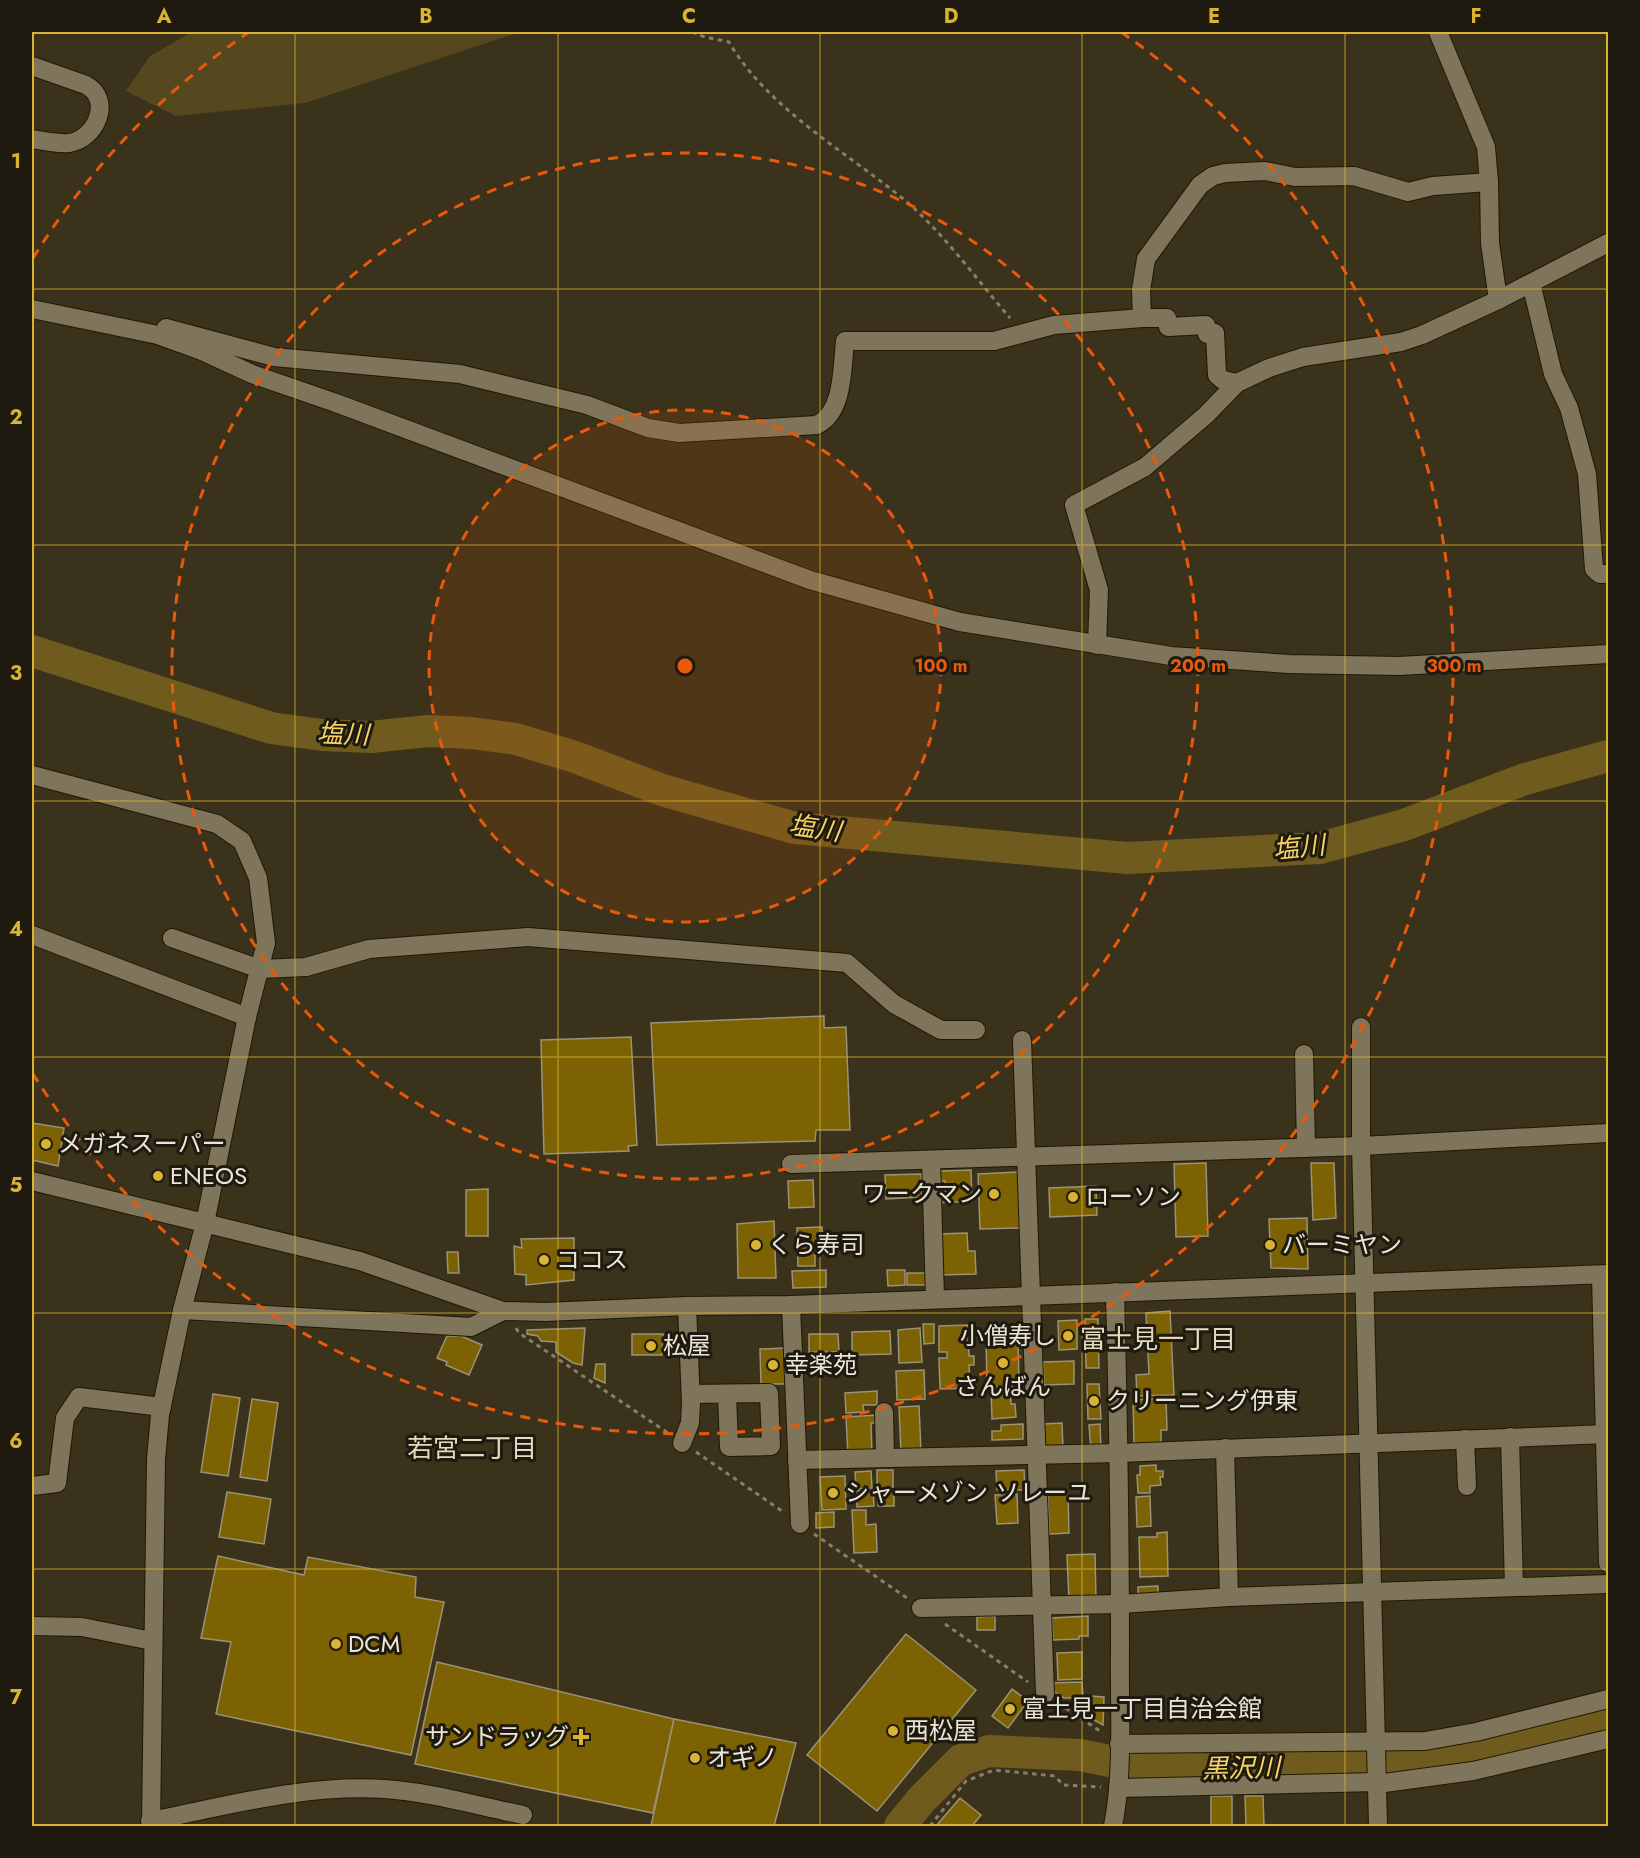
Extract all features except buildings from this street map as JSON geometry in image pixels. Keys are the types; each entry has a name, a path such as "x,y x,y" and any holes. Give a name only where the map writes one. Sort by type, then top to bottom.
{"street":[{"path":"1438,32 1486,147 1490,243 1498,300"},
{"path":"32,66 86,85 94,89 100,99 95,124 83,138 70,143 32,139"},
{"path":"1142,318 1141,290 1146,259 1200,185 1213,176 1225,172 1265,171 1295,177 1354,176 1408,192 1433,186 1489,182"},
{"path":"1097,645 1099,590 1074,505 1145,467 1206,415 1237,383 1269,368 1303,357 1401,342 1422,335 1531,284 1608,243"},
{"path":"1531,284 1553,374 1569,408 1587,474 1593,569 1600,574 1608,574"},
{"path":"32,309 158,335 202,351 252,374 435,439 810,580 960,622 1183,657 1289,664 1388,666 1608,654"},
{"path":"83,320 100,316 124,318 197,335 274,357 460,374 587,405 648,429 679,433 817,425 825,421 838,400 845,341 994,341 1054,325 1167,318 1168,327 1206,325 1208,334 1215,333 1217,375 1223,380 1237,383"},
{"path":"32,775 217,824 243,841 258,878 266,944 247,1017 204,1223 182,1310 162,1407 156,1459 150,1824 280,1794 384,1789 416,1793 523,1815"},
{"path":"32,936 247,1017"},
{"path":"172,938 260,969 306,967 369,949 528,937 847,963 894,1004 941,1030 976,1030"},
{"path":"1361,1027 1361,1146 1378,1827"},
{"path":"1022,1040 1045,1694"},
{"path":"1304,1054 1306,1148"},
{"path":"791,1164 1361,1146 1608,1133"},
{"path":"931,1160 935,1299"},
{"path":"32,1181 360,1261 503,1311 545,1312 687,1306 792,1305 1605,1275 1608,1563"},
{"path":"1113,1827 1118,1788 1120,1604 1115,1292"},
{"path":"792,1305 800,1524"},
{"path":"682,1443 690,1423 687,1306"},
{"path":"182,1310 471,1327 503,1311"},
{"path":"691,1394 727,1394"},
{"path":"32,1486 57,1483 65,1418 78,1397 162,1407"},
{"path":"884,1412 885,1458"},
{"path":"797,1460 1119,1453 1607,1434"},
{"path":"1510,1437 1514,1587"},
{"path":"1465,1439 1467,1486"},
{"path":"1225,1448 1229,1597"},
{"path":"921,1608 1120,1604 1229,1597 1608,1584"},
{"path":"32,1626 82,1627 152,1641"},
{"path":"1119,1744 1425,1741 1476,1732 1608,1699"},
{"path":"1118,1788 1377,1783 1473,1772 1608,1739"}],"path":[{"path":"692,32 729,42 740,61 800,122 909,204 932,227 1022,333"},
{"path":"930,1827 966,1781 994,1770 1055,1776 1063,1785 1118,1788"}],"shaded area":[{"path":"192,32 520,32 305,103 176,116 126,91 150,56"}],"waterway":[{"name":"塩川","path":"32,651 271,728 322,735 371,737 428,731 471,733 516,739 575,757 662,790 795,828 1127,858 1320,848 1404,825 1525,779 1608,756"},
{"name":"黒沢川","path":"900,1826 922,1799 961,1760 989,1751 1080,1755 1144,1768 1240,1770 1417,1761 1608,1717"}],"place":[{"name":"メガネスーパー","path":"46,1144"},
{"name":"ENEOS","path":"158,1176"},
{"name":"ワークマン","path":"994,1194"},
{"name":"ローソン","path":"1073,1197"},
{"name":"くら寿司","path":"756,1245"},
{"name":"バーミヤン","path":"1270,1245"},
{"name":"ココス","path":"544,1260"},
{"name":"小僧寿し","path":"1068,1336"},
{"name":"松屋","path":"651,1346"},
{"name":"さんばん","path":"1003,1363"},
{"name":"幸楽苑","path":"773,1365"},
{"name":"クリーニング伊東","path":"1094,1401"},
{"name":"シャーメゾン ソレーユ","path":"833,1493"},
{"name":"DCM","path":"336,1644"},
{"name":"富士見一丁目自治会館","path":"1010,1709"},
{"name":"西松屋","path":"893,1731"},
{"name":"サンドラッグ","path":"581,1737"},
{"name":"オギノ","path":"695,1758"}],"district":[{"name":"富士見一丁目","path":"1158,1339"},
{"name":"若宮二丁目","path":"472,1448"}]}
